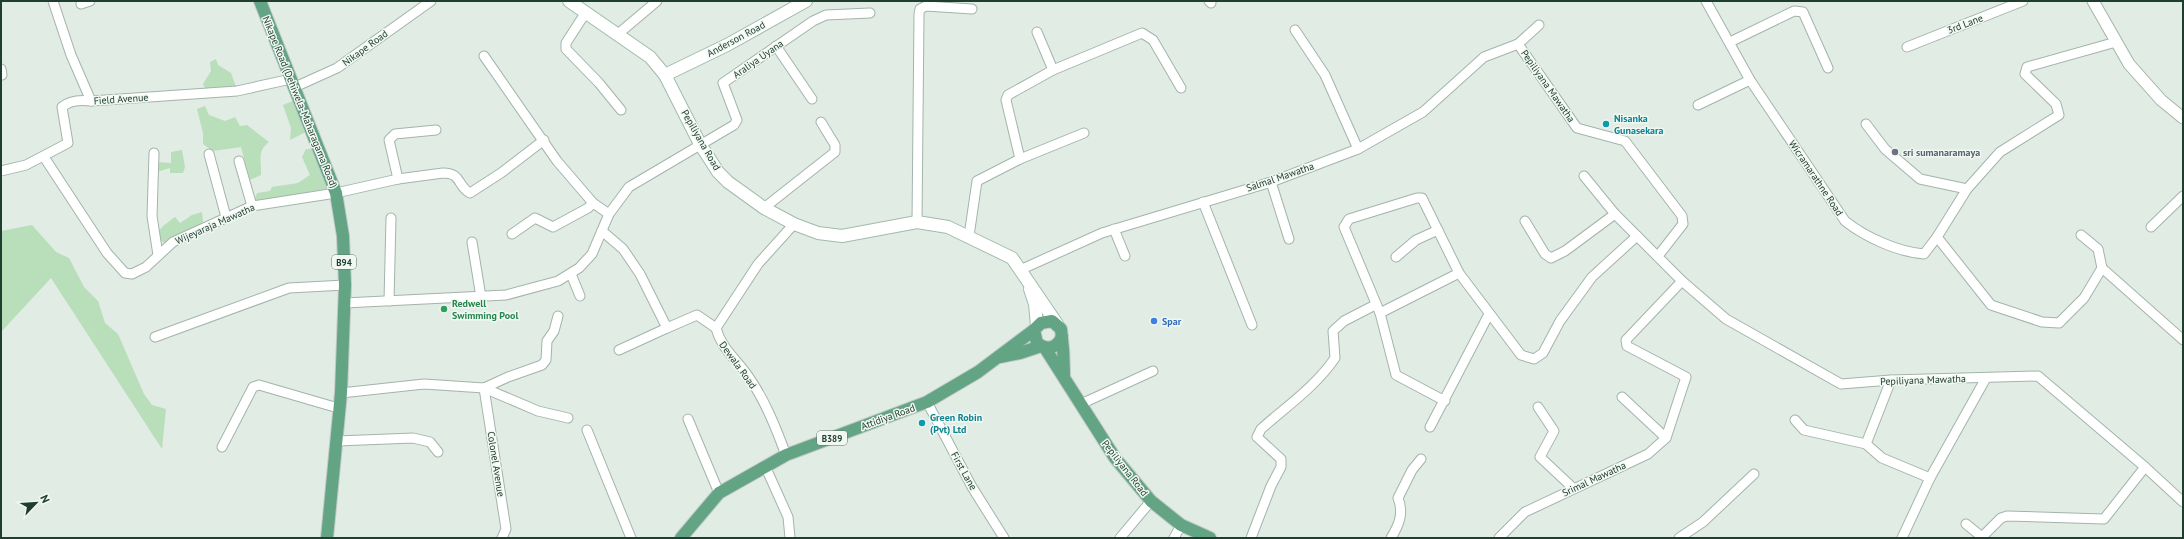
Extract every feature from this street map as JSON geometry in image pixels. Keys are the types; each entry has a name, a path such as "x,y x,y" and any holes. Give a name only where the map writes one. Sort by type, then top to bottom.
{"main road":[{"name":"Nikape Road (Dehiwela-Maharagama Road)","path":"260,1 336,193 343,236 345,285 340,393 337,441 327,538"},
{"name":"Pepiliyana Road","path":"571,1 650,57 665,75 700,144 718,172 728,182 764,208 794,224 818,233 842,236 917,222 948,227 1012,258 1028,284"},
{"name":"Anderson Road","path":"665,75 727,45 802,2"},
{"path":"1028,284 1042,300 1061,329 1064,374"},
{"path":"1028,284 1034,304 1034,336 1043,347 1051,348 1060,342 1062,336"},
{"path":"1035,328 1041,323 1052,321 1057,324"},
{"name":"B389","path":"997,358 1035,328"},
{"name":"Pepiliyana Road","path":"1043,347 1057,368 1064,374 1115,458 1151,501 1181,524 1210,538"},
{"name":"B389","path":"997,358 1020,354 1043,347"},
{"name":"Attidiya Road","path":"681,538 719,493 766,468 786,455 927,402 978,372 997,358"}],"street":[{"path":"53,1 71,55 91,101"},
{"path":"81,4 90,1"},
{"name":"Nikape Road","path":"293,83 337,68 431,1"},
{"path":"618,34 657,1"},
{"name":"Wicramarathne Road","path":"1706,1 1750,80 1845,221 1862,234 1915,253 1924,254 1937,237"},
{"name":"3rd Lane","path":"1907,47 2024,1"},
{"path":"2093,1 2129,64 2161,100 2183,118"},
{"path":"917,222 920,9 926,6 972,9"},
{"path":"1730,42 1794,11 1803,12 1828,68"},
{"path":"586,12 566,43 566,49 599,83 621,110"},
{"name":"Araliya Uyana","path":"700,144 734,125 736,120 723,83 812,21 826,15 870,13"},
{"path":"1518,44 1539,25"},
{"path":"1294,30 1324,75 1358,149"},
{"path":"1037,32 1053,70"},
{"path":"1020,159 1006,100 1008,95 1053,70 1142,33 1153,40 1181,88"},
{"path":"2102,268 2084,298 2059,323 2042,322 1991,305 1937,237 1967,189 2000,152 2059,115 2056,104 2025,74 2027,67 2116,42"},
{"name":"Salmal Mawatha","path":"1020,270 1102,233 1271,182 1358,149 1423,112 1484,57 1518,44"},
{"name":"Pepiliyana Mawatha","path":"1518,44 1577,128 1626,141 1682,216 1683,224 1658,256"},
{"path":"776,46 812,99"},
{"path":"484,56 544,140 557,161 593,203 609,214"},
{"path":"1698,105 1750,80"},
{"name":"Field Avenue","path":"1,171 26,166 44,158 68,143 62,107 66,104 79,100 91,101 237,91 293,83"},
{"path":"764,208 835,152 835,145 821,122"},
{"path":"1866,124 1885,150 1920,179 1967,189"},
{"path":"398,179 389,140 391,136 395,134 436,130"},
{"path":"969,236 978,181 1020,159 1084,133"},
{"name":"Wijeyaraja Mawatha","path":"44,158 107,253 125,273 132,274 146,267 173,242 252,206 336,193 398,179 450,173 457,177 464,190 470,192 501,173 544,140"},
{"path":"344,303 506,295 542,287 571,274 592,254 609,214 629,187 700,144"},
{"path":"154,153 152,216 158,255"},
{"path":"209,154 226,217"},
{"path":"239,161 252,206"},
{"name":"Pepiliyana Mawatha","path":"1584,176 1615,214 1682,281 1726,319 1841,384 1891,380 2038,376 2145,467 2183,502"},
{"path":"1271,182 1289,239"},
{"path":"2151,227 2183,196"},
{"path":"1445,401 1396,375 1378,309 1344,228 1345,223 1349,219 1416,198 1422,198 1459,273 1521,355 1534,360 1543,353 1560,321 1592,277 1637,236"},
{"path":"1203,202 1252,325"},
{"path":"512,234 535,218 554,227 588,208 593,203"},
{"path":"1525,221 1545,254 1551,258 1565,251 1615,214"},
{"path":"388,301 391,218"},
{"path":"619,350 697,315 716,328 758,264 794,224"},
{"path":"1114,229 1125,256"},
{"path":"1396,257 1416,240 1438,230"},
{"path":"602,232 623,249 640,274 667,328"},
{"path":"2081,235 2098,249 2102,268 2183,340"},
{"path":"472,242 481,297"},
{"path":"1251,538 1271,486 1281,467 1281,460 1257,437 1261,429 1317,381 1328,368 1335,358 1333,331 1344,321 1378,309 1459,273"},
{"path":"571,274 580,296"},
{"path":"1622,397 1666,438 1686,377 1627,346 1626,340 1682,281"},
{"path":"156,337 289,288 345,285"},
{"path":"1430,427 1445,401 1489,314"},
{"path":"484,388 508,377 542,365 546,360 547,341 554,331 558,316"},
{"name":"Dewala Road","path":"716,328 719,340 749,377 768,411 786,455"},
{"path":"1081,404 1153,371"},
{"path":"1902,538 1930,478 1986,378"},
{"path":"1866,444 1891,380"},
{"path":"340,393 424,384 484,388 538,411 568,418"},
{"path":"222,447 253,387 259,385 338,408"},
{"name":"Colonel Avenue","path":"484,388 506,529 502,538"},
{"name":"First Lane","path":"927,402 972,487 1004,538"},
{"path":"1538,407 1554,431 1540,457 1573,488"},
{"path":"688,419 719,493"},
{"path":"1794,420 1804,430 1866,444 1882,458 1930,478"},
{"path":"586,430 631,538"},
{"path":"337,441 413,438 430,442 438,452"},
{"name":"Srimal Mawatha","path":"1499,538 1525,512 1573,488 1648,454 1666,438"},
{"path":"1391,538 1398,526 1402,508 1398,498 1412,470 1421,460"},
{"path":"1966,524 1982,537 2001,518 2007,516 2104,519 2145,467"},
{"path":"766,468 788,517 790,538"},
{"path":"1679,538 1703,522 1754,474"},
{"path":"1120,538 1151,501"},
{"path":"1174,538 1181,524"}],"green space":[{"path":"216,59 218,65 231,73 236,87 205,88 203,84 211,71 210,62"},
{"path":"295,100 308,131 290,140 291,128 283,105"},
{"path":"205,106 209,115 225,121 235,117 240,126 247,125 269,142 262,149 260,157 261,175 250,180 241,147 213,151 203,144 203,133 197,109"},
{"path":"306,149 315,149 330,188 254,202 257,193 270,191 272,187 298,183 310,175 302,157"},
{"path":"182,150 185,167 183,173 170,173 170,168 157,172 157,162 171,163 171,152"},
{"path":"202,212 203,222 166,244 160,240 157,233 163,226 175,217 180,223 192,215"},
{"path":"32,225 56,252 69,258 84,287 98,301 105,323 118,334 144,394 152,405 166,409 162,449 51,278 1,332 1,231"}],"place":[{"name":"Nisanka Gunasekara","path":"1606,124"},
{"name":"sri sumanaramaya","path":"1895,152"},
{"name":"Redwell Swimming Pool","path":"444,309"},
{"name":"Spar","path":"1154,321"},
{"name":"Green Robin (Pvt) Ltd","path":"922,423"}]}
